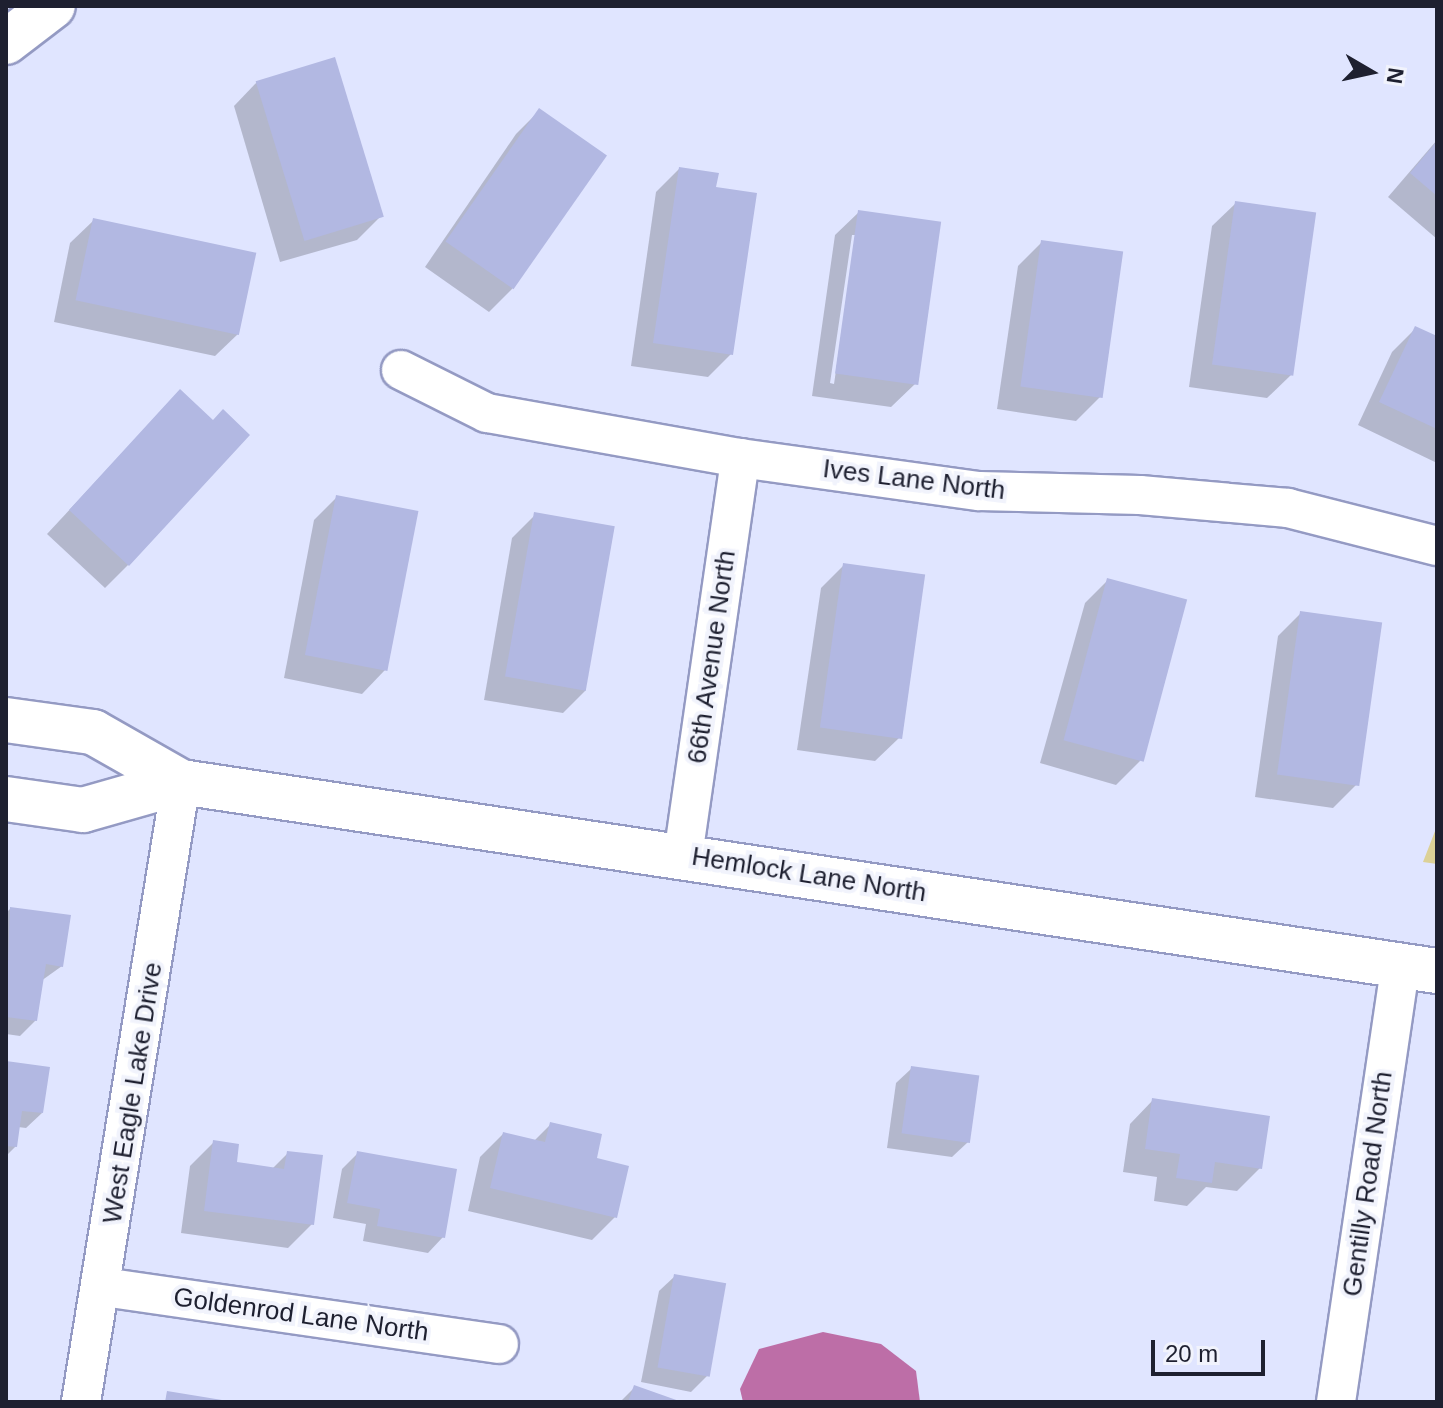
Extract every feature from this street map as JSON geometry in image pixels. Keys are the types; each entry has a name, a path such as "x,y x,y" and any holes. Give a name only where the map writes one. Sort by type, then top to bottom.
{"main road":[{"path":"6,42 53,6"},
{"name":"Hemlock Lane North","path":"6,720 93,732 181,782 1419,968"},
{"name":"Hemlock Lane North","path":"6,799 83,810 181,782"}],"street":[{"name":"Ives Lane North","path":"401,370 487,413 740,458 979,491 1140,495 1288,508 1437,546"},
{"name":"66th Avenue North","path":"683,856 740,458"},
{"name":"West Eagle Lake Drive","path":"81,1402 103,1287 181,782"},
{"name":"Gentilly Road North","path":"1336,1402 1419,968"},
{"name":"Goldenrod Lane North","path":"103,1287 499,1344"}],"shaded area":[{"path":"1437,826 1437,864 1423,862"},
{"path":"823,1332 881,1344 916,1371 920,1402 743,1402 740,1389 759,1349"}],"building":[{"path":"335,57 384,217 304,241 256,81"},
{"path":"539,108 607,156 513,289 446,242"},
{"path":"1437,141 1437,196 1410,173"},
{"path":"679,167 719,173 716,187 757,193 733,355 653,343"},
{"path":"1235,201 1316,212 1293,376 1212,364"},
{"path":"858,210 941,222 918,385 835,373"},
{"path":"93,218 256,253 239,335 76,300"},
{"path":"1041,240 1123,252 1103,398 1020,387"},
{"path":"1415,326 1437,336 1437,429 1379,402"},
{"path":"180,389 213,420 223,409 250,435 129,566 69,510"},
{"path":"336,495 418,511 387,671 305,655"},
{"path":"534,512 615,526 586,691 505,676"},
{"path":"843,563 925,575 902,739 820,727"},
{"path":"1107,578 1187,599 1144,762 1064,740"},
{"path":"1300,611 1382,623 1359,786 1277,774"},
{"path":"10,907 71,915 63,967 46,964 37,1021 6,1017"},
{"path":"6,1061 50,1067 43,1113 22,1111 17,1147 6,1146"},
{"path":"911,1066 979,1076 970,1143 902,1133"},
{"path":"1152,1098 1270,1116 1262,1169 1215,1162 1212,1183 1176,1178 1180,1154 1145,1149"},
{"path":"550,1122 602,1134 597,1158 629,1166 617,1218 490,1188 503,1132 545,1142"},
{"path":"213,1140 239,1144 237,1162 284,1169 287,1151 323,1155 314,1225 204,1211"},
{"path":"357,1151 457,1169 445,1238 377,1226 380,1209 347,1203"},
{"path":"674,1274 726,1283 710,1377 658,1368"},
{"path":"634,1385 682,1402 628,1402"},
{"path":"167,1391 222,1400 222,1402 165,1402"}]}
